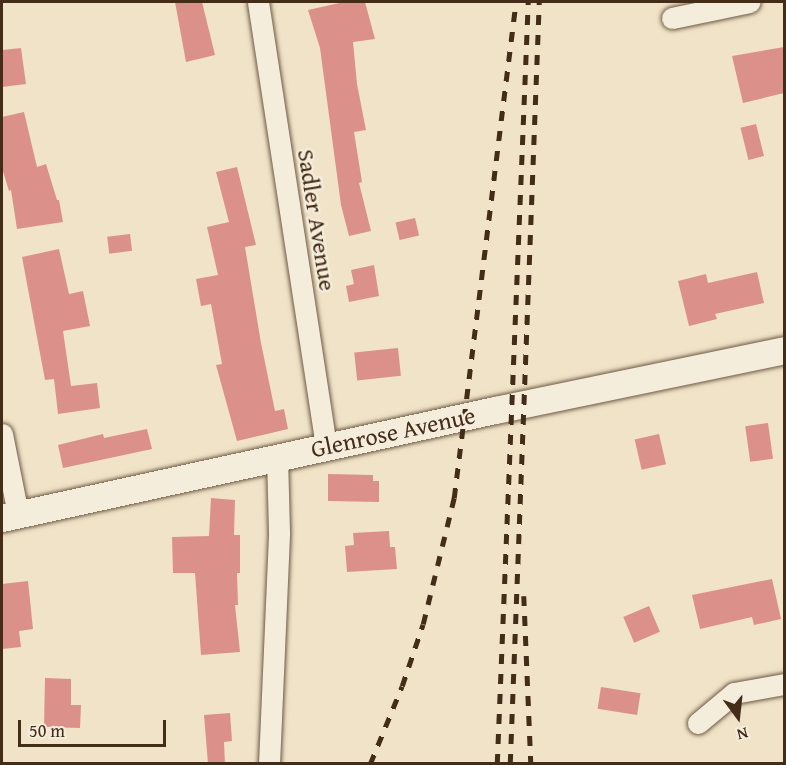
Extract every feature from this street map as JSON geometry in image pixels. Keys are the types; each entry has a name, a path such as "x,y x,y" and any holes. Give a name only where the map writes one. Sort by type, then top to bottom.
{"street":[{"name":"Sadler Avenue","path":"258,2 326,446"},
{"path":"672,18 749,2"},
{"name":"Glenrose Avenue","path":"10,516 326,446 784,350"},
{"path":"2,434 10,516"},
{"path":"269,764 279,532 277,457"},
{"path":"698,723 734,693 784,684"}],"building":[{"path":"175,2 202,2 215,55 186,62"},
{"path":"344,2 365,2 375,39 353,42 357,84 366,130 354,132 362,182 359,183 371,231 349,236 341,205 320,48 308,10"},
{"path":"784,47 784,93 743,103 732,56"},
{"path":"21,48 26,84 2,87 2,50"},
{"path":"24,112 37,167 46,164 57,200 59,200 63,222 17,229 11,190 9,191 2,168 2,117"},
{"path":"756,124 764,156 748,160 740,128"},
{"path":"237,167 256,245 245,247 261,343 275,411 284,409 288,429 237,441 216,365 222,364 211,304 201,306 196,279 218,275 207,227 229,222 216,172"},
{"path":"415,218 419,236 400,240 396,222"},
{"path":"130,234 132,251 109,254 107,237"},
{"path":"59,249 69,294 83,291 90,326 63,331 71,386 97,383 100,408 58,414 54,379 45,380 22,257"},
{"path":"374,265 379,296 349,302 346,286 354,284 351,270"},
{"path":"757,272 764,303 715,314 717,319 689,326 678,281 706,274 708,283"},
{"path":"398,348 401,376 357,380 354,353"},
{"path":"768,423 773,459 750,462 745,426"},
{"path":"147,429 152,449 63,468 58,445 103,434 104,438"},
{"path":"659,434 666,464 642,470 635,440"},
{"path":"328,474 373,475 373,481 379,481 379,502 328,501"},
{"path":"211,498 235,500 234,535 240,535 240,573 237,573 238,605 235,605 240,652 201,655 195,573 173,573 172,537 209,536"},
{"path":"389,531 390,547 395,547 397,569 347,572 345,546 354,545 353,533"},
{"path":"772,579 781,619 754,625 752,617 700,629 692,595"},
{"path":"28,581 33,629 19,631 21,647 2,649 2,584"},
{"path":"649,606 660,632 634,643 623,617"},
{"path":"45,678 71,679 71,705 81,705 80,728 44,727"},
{"path":"601,687 641,693 637,715 598,709"},
{"path":"230,713 232,741 224,742 225,764 208,764 204,715"}],"railway":[{"path":"370,764 402,686 423,624 454,498 516,2"},
{"path":"497,764 528,2"},
{"path":"510,764 539,2"},
{"path":"524,596 531,764"}]}
